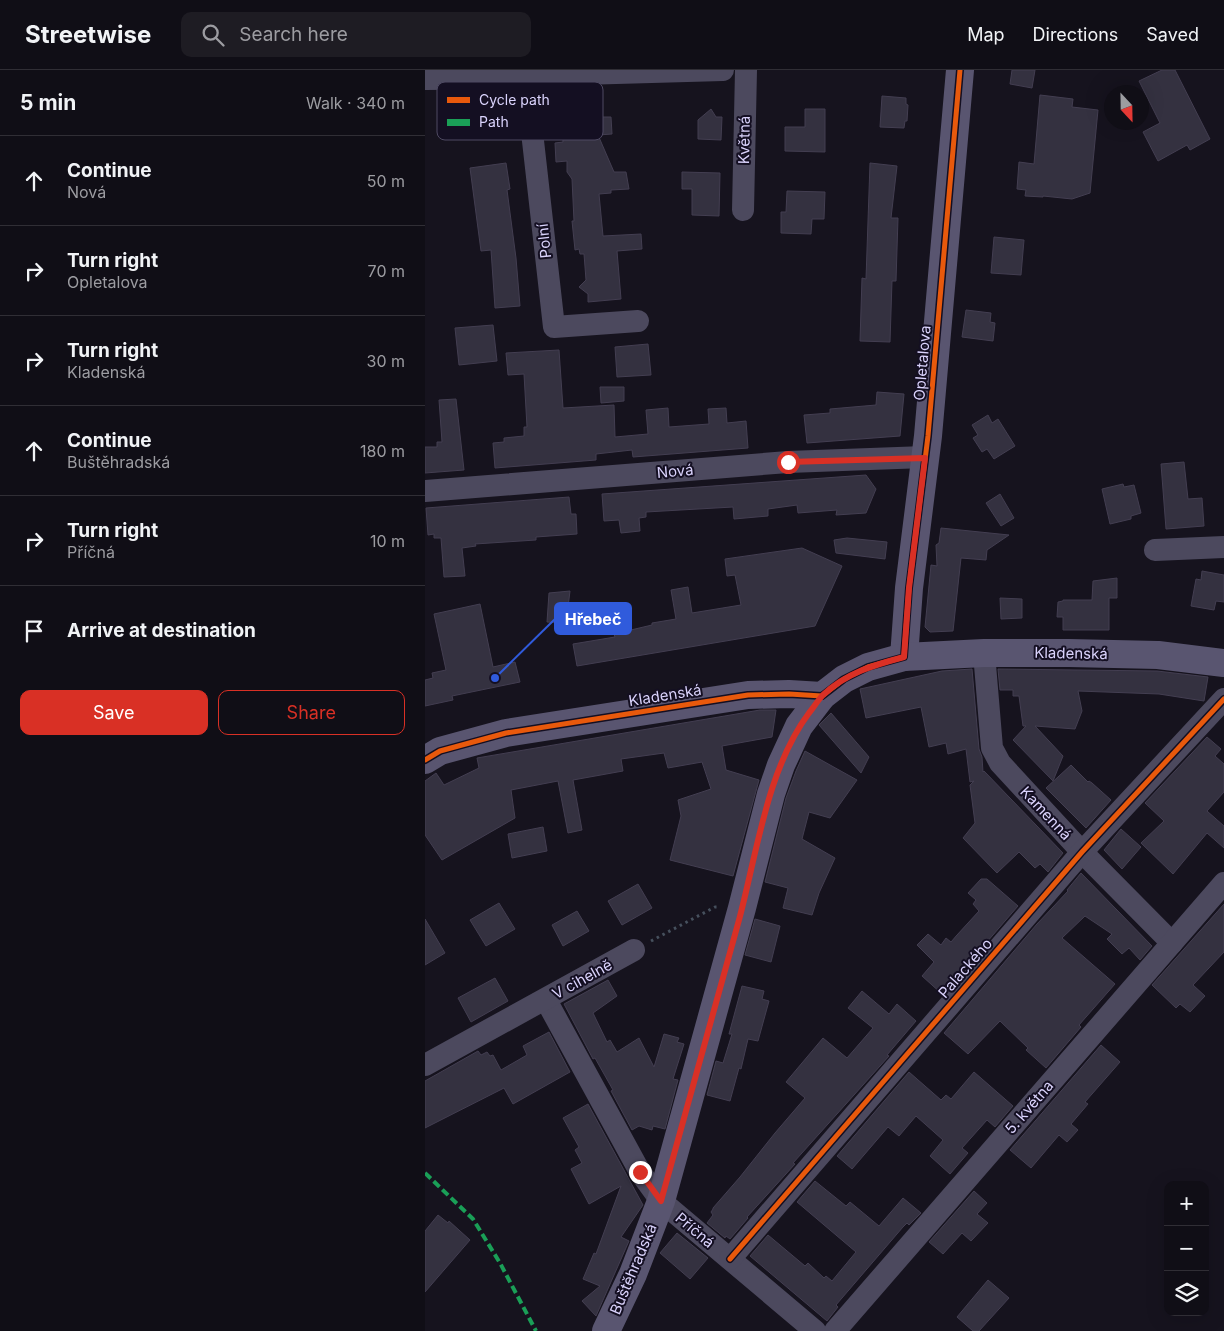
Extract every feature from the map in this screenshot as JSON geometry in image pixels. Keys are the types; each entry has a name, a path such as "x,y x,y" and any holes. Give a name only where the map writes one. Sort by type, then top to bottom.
{"street":[{"path":"425,78 723,70"},
{"name":"Květná","path":"743,210 745,70"},
{"name":"Opletalova","path":"904,657 909,588 925,458 960,70"},
{"name":"Polní","path":"533,140 554,327 638,321"},
{"name":"Nová","path":"425,490 788,462 925,458"},
{"path":"1155,550 1224,547"},
{"name":"Kladenská","path":"425,760 440,751 516,732 748,694 822,696 844,679 868,667 904,657 984,653 1158,655 1224,663"},
{"name":"Kamenná","path":"984,653 992,748 1000,763 1082,852 1171,943"},
{"name":"Buštěhradská","path":"606,1331 633,1274 661,1201 742,908 771,794 781,765 799,726 822,696"},
{"name":"Palackého","path":"730,1259 1082,852 1224,698"},
{"name":"5. května","path":"835,1331 1224,883"},
{"name":"V cihelně","path":"425,1065 634,950"},
{"name":"Příčná","path":"546,1000 640,1172 661,1201 815,1331"}],"path":[{"path":"634,950 715,907 742,908"}],"building":[{"path":"1012,70 1035,70 1032,88 1010,84"},
{"path":"1162,70 1175,70 1210,139 1190,150 1187,145 1158,161 1143,132 1160,123 1149,101 1149,85 1141,85 1139,81"},
{"path":"1040,95 1073,99 1072,107 1098,110 1090,193 1072,199 1025,196 1026,190 1017,189 1019,162 1034,164"},
{"path":"882,96 906,98 906,104 908,105 907,121 905,121 904,128 880,127"},
{"path":"711,109 716,117 722,117 721,140 698,139 698,120"},
{"path":"805,109 825,109 825,152 785,151 785,127 805,127"},
{"path":"603,117 611,117 612,134 603,135"},
{"path":"563,140 600,140 614,172 626,172 629,189 611,190 611,193 599,194 603,236 641,234 642,249 617,251 621,299 588,302 588,294 579,287 586,280 584,254 580,254 579,249 575,250 572,221 574,221 572,179 567,172 567,161 556,162 555,143 563,142"},
{"path":"506,163 510,189 507,190 520,306 495,308 491,250 481,251 470,168"},
{"path":"870,163 897,166 891,218 898,218 896,281 892,281 890,342 860,341 862,278 866,279"},
{"path":"682,172 720,173 719,216 692,215 692,189 682,189"},
{"path":"787,191 825,192 824,219 812,219 811,234 781,233 781,212 786,212"},
{"path":"994,237 1024,240 1021,275 991,273"},
{"path":"966,310 991,313 990,322 995,323 993,341 962,337"},
{"path":"493,325 497,361 459,365 455,328"},
{"path":"648,344 651,375 617,377 615,347"},
{"path":"559,350 563,408 614,405 615,437 648,434 646,410 668,408 669,427 709,424 708,409 726,408 727,423 746,421 748,448 633,457 632,450 596,454 596,460 495,468 493,443 504,442 504,438 524,436 524,427 527,427 524,374 508,375 506,353"},
{"path":"600,387 624,387 624,401 601,403"},
{"path":"877,392 904,394 900,436 807,443 804,415 830,413 830,409 876,405"},
{"path":"456,399 464,470 425,473 425,447 437,447 437,442 442,442 439,400"},
{"path":"988,415 992,423 998,419 1015,446 994,459 987,449 982,452 973,438 978,435 972,425"},
{"path":"1184,462 1188,499 1202,498 1204,526 1166,529 1161,464"},
{"path":"866,475 876,489 866,513 836,515 837,510 798,513 797,505 768,509 768,516 734,519 733,507 646,512 646,517 639,518 640,531 621,533 619,520 604,521 602,494"},
{"path":"1123,484 1124,487 1134,485 1141,513 1131,516 1131,519 1110,524 1102,489"},
{"path":"1000,494 1014,518 1001,526 986,503"},
{"path":"569,497 571,514 576,514 577,534 536,537 536,540 475,544 476,546 462,548 465,576 444,577 441,538 434,538 434,534 428,535 426,508"},
{"path":"941,528 1009,535 987,550 986,560 961,558 953,631 930,632 925,627 931,565 937,566 936,545 939,543"},
{"path":"847,538 887,542 885,559 836,553 834,540"},
{"path":"802,548 842,566 815,626 577,666 573,644 615,637 614,634 652,625 652,623 676,619 671,590 688,587 692,613 741,605 735,575 727,576 725,559"},
{"path":"1202,571 1224,575 1224,602 1216,601 1214,610 1191,606 1196,579 1201,580"},
{"path":"1117,578 1117,598 1109,598 1109,630 1063,630 1063,617 1057,617 1058,602 1063,600 1092,600 1093,581"},
{"path":"570,591 566,623 547,622 549,593"},
{"path":"1000,598 1022,599 1022,618 1001,619"},
{"path":"480,604 493,667 515,662 520,682 452,696 453,700 425,706 425,680 433,678 432,673 446,670 434,614"},
{"path":"972,669 979,749 982,757 983,772 1063,853 1048,872 1040,864 1035,868 1019,852 997,873 963,838 975,823 970,785 974,781 970,782 966,749 948,754 946,743 929,747 921,707 866,718 860,689 942,671"},
{"path":"998,669 1157,671 1208,677 1204,701 1159,694 1078,691 1082,711 1075,729 1035,726 1063,756 1053,781 1013,740 1026,726 1023,726 1019,696 1013,696 1013,690 1000,690"},
{"path":"760,710 776,710 772,737 722,746 726,770 759,780 733,876 670,860 681,816 678,800 711,789 702,762 668,768 664,753 621,759 623,771 573,780 582,830 568,833 558,781 511,790 515,818 442,860 425,835 425,781 436,773 444,785 479,768 477,758"},
{"path":"831,713 869,757 861,773 819,725"},
{"path":"1207,737 1221,749 1215,756 1224,764 1224,792 1207,811 1224,826 1224,848 1207,833 1173,874 1141,843 1164,821 1145,803"},
{"path":"805,751 857,780 830,818 809,812 802,839 835,858 819,893 812,915 783,908 788,888 765,882 786,798"},
{"path":"1071,765 1088,782 1092,783 1111,800 1086,828 1046,788"},
{"path":"543,827 547,851 512,858 508,834"},
{"path":"1121,829 1141,847 1122,869 1104,850"},
{"path":"1081,873 1152,946 1140,960 1129,948 1122,954 1107,939 1112,934 1085,916 1062,938 1115,984 1079,1025 1081,1027 1046,1068 1026,1050 1028,1048 1000,1021 968,1054 944,1033 1037,924 1068,891"},
{"path":"981,879 987,879 1018,906 942,994 922,976 934,962 917,945 928,934 941,945 946,938 951,942 979,911 973,904 976,900 968,893"},
{"path":"638,884 652,908 622,925 608,901"},
{"path":"499,903 515,929 486,946 470,920"},
{"path":"1224,904 1224,952 1193,985 1205,996 1190,1012 1180,1004 1176,1008 1152,985"},
{"path":"577,911 589,931 563,946 552,925"},
{"path":"425,919 445,953 425,965"},
{"path":"755,919 780,926 771,962 745,955"},
{"path":"495,978 508,1001 471,1022 458,998"},
{"path":"608,980 617,996 593,1013 607,1042 610,1040 617,1052 639,1038 654,1067 664,1034 679,1038 677,1042 684,1044 673,1079 678,1080 665,1129 653,1126 652,1130 639,1126 632,1130 611,1091 613,1090 595,1058 593,1059 564,1004"},
{"path":"742,986 764,991 762,999 769,1001 758,1041 748,1039 741,1069 739,1068 730,1101 707,1095 716,1061 723,1063 732,1034 729,1034"},
{"path":"862,991 889,1014 897,1004 916,1021 887,1055 889,1056 793,1163 795,1164 747,1217 730,1239 726,1236 725,1238 707,1223 713,1215 711,1212 713,1208 805,1098 786,1082 823,1038 847,1058 873,1028 848,1008"},
{"path":"549,1032 570,1072 513,1104 504,1088 425,1128 425,1081 478,1051 481,1055 487,1052 490,1056 493,1055 501,1070 527,1055 523,1046"},
{"path":"1101,1045 1120,1062 1085,1102 1088,1104 1071,1124 1078,1130 1067,1142 1059,1135 1031,1168 1010,1150"},
{"path":"909,1072 941,1100 946,1095 951,1099 974,1072 1013,1106 995,1127 987,1120 962,1148 968,1153 950,1174 930,1156 943,1140 916,1116 899,1136 888,1127 852,1169 837,1156"},
{"path":"588,1104 643,1205 621,1237 629,1241 596,1316 582,1301 600,1286 583,1279 594,1253 596,1254 621,1186 589,1204 571,1169 582,1163 575,1150 579,1147 563,1118"},
{"path":"815,1181 846,1206 850,1202 879,1226 903,1198 921,1213 909,1225 907,1223 903,1227 836,1305 838,1307 827,1321 750,1256 768,1235 805,1266 808,1263 824,1278 826,1276 832,1281 856,1252 797,1202"},
{"path":"974,1191 987,1203 977,1214 988,1223 971,1241 962,1233 943,1254 929,1242"},
{"path":"438,1215 448,1223 449,1221 470,1240 425,1292 425,1231"},
{"path":"677,1233 708,1258 690,1279 660,1253"},
{"path":"988,1280 1009,1298 979,1331 973,1331 957,1317"}],"marked path":[{"path":"425,1173 473,1219 500,1263 536,1331"}],"cycle path":[{"path":"425,760 440,751 506,733 748,695 789,694 822,696 844,679 868,667 904,657 909,588 928,436 960,70"},
{"path":"730,1259 1082,852 1224,699"}],"place":[{"name":"Hřebeč","path":"495,678"}],"route":[{"path":"640,1172 661,1201 742,908 771,794 781,765 799,726 822,696 844,679 868,667 904,657 909,588 925,458 788,462"}]}
